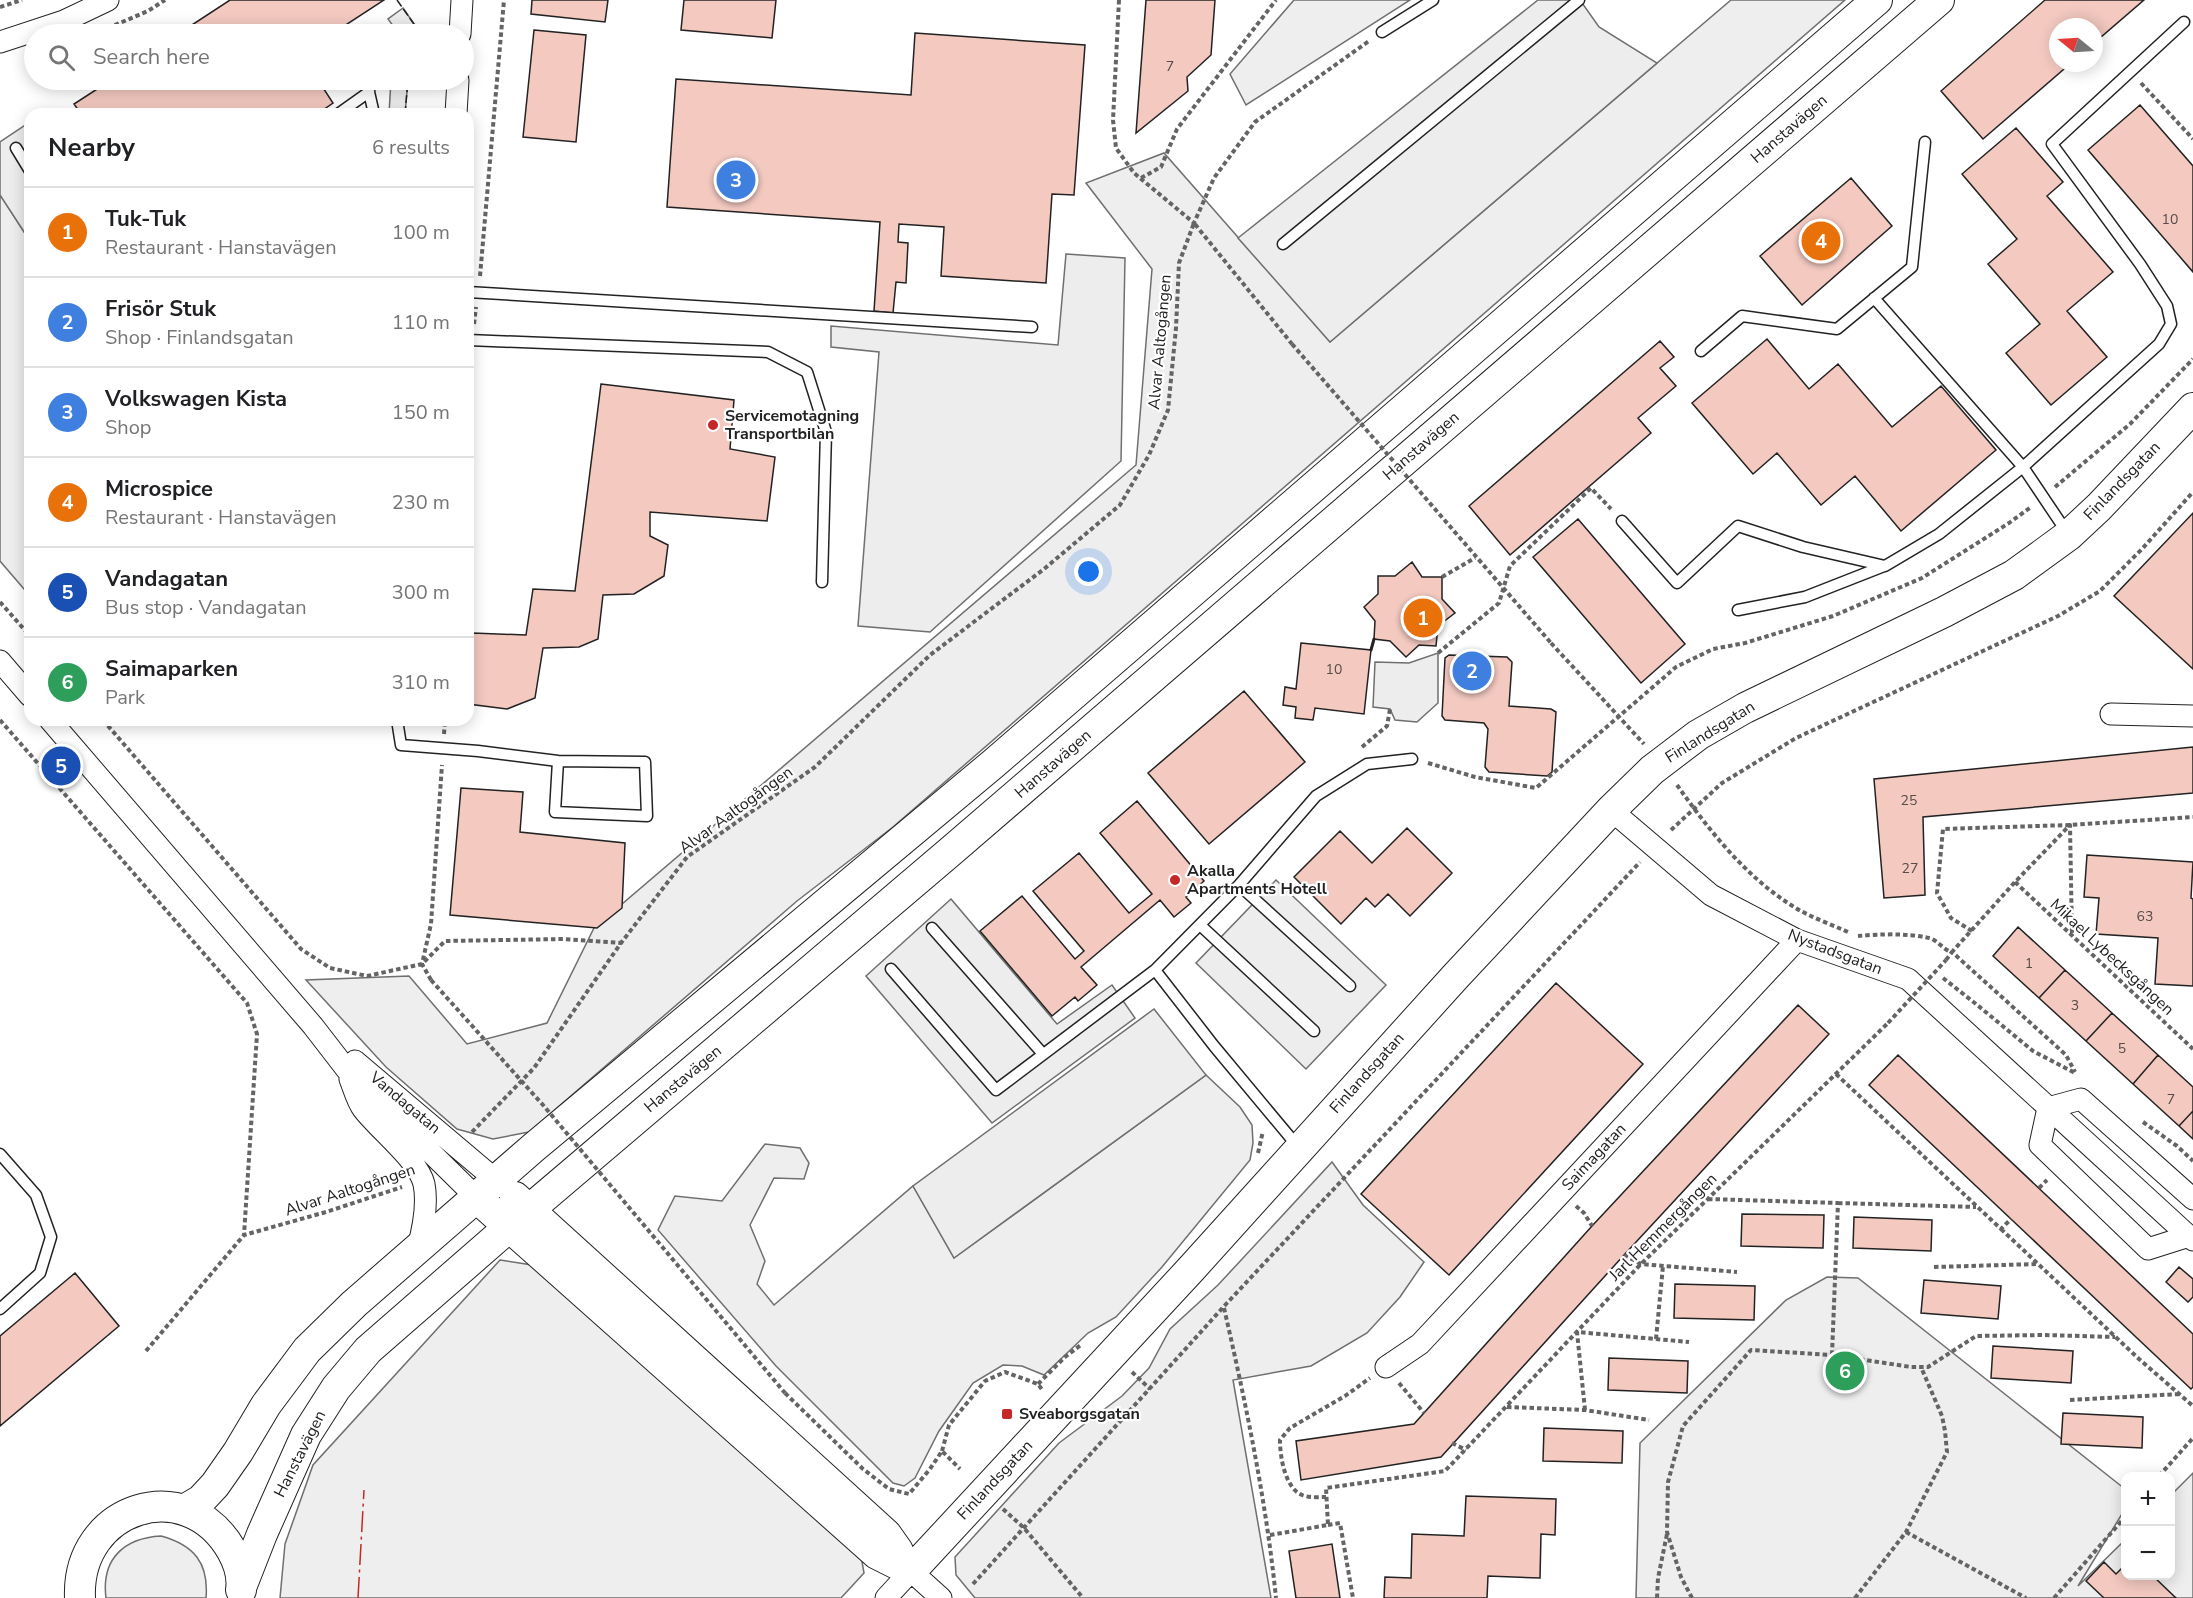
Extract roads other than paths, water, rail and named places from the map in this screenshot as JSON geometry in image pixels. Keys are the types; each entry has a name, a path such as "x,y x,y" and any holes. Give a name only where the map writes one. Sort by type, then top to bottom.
{"main road":[{"path":"184,1510 201,1500 215,1485 266,1406 307,1350 354,1304 560,1125 993,764 1877,0"},
{"name":"Hanstavägen","path":"245,1594 262,1534 306,1435 336,1388 368,1350 1939,0"},
{"name":"Finlandsgatan","path":"911,1571 1192,1268 1455,977 1611,810 1652,770 1698,735 1745,708 1944,612 2004,580 2069,535 2099,507 2193,408"},
{"path":"487,1189 886,1534 911,1571"},
{"path":"80,1598 79,1578 86,1556 98,1535 116,1520 138,1510 161,1507 184,1510 207,1521 225,1538 237,1560 245,1594"}],"street":[{"path":"55,24 108,0"},
{"path":"461,24 462,0"},
{"path":"0,42 24,34"},
{"path":"456,108 457,90"},
{"path":"0,661 24,689"},
{"path":"2110,714 2193,716"},
{"name":"Vandagatan","path":"55,726 313,1026 347,1070 487,1189"},
{"name":"Nystadsgatan","path":"1611,810 1711,895 1797,940 1908,979 2048,1108 2192,1233 2148,1249 2040,1145 2048,1108"},
{"name":"Saimagatan","path":"1386,1367 1420,1344 1797,940"},
{"name":"Vandagatan","path":"313,1026 458,1147 487,1189"},
{"name":"Vandagatan","path":"347,1070 362,1107 413,1165 423,1181 425,1195 418,1248"},
{"path":"2048,1108 2081,1099 2193,1199"},
{"path":"911,1571 941,1598"},
{"name":"Finlandsgatan","path":"886,1598 911,1571"}],"lane":[{"path":"1382,32 1433,0"},
{"path":"1283,244 1579,0"},
{"path":"1738,610 1805,597 1885,566 1939,534 2023,467 2159,344 2171,324 2167,306 2140,264 2052,144 2184,22"},
{"path":"346,108 369,92 373,108"},
{"path":"1701,351 1742,316 1837,329 1912,267 1925,142"},
{"path":"16,148 24,161"},
{"path":"474,292 1032,327"},
{"path":"1874,298 2023,467 2069,535"},
{"path":"474,340 768,352 807,372 826,432 822,582"},
{"path":"1622,521 1677,583 1738,526 1803,547 1885,566"},
{"path":"398,726 401,745 558,760 645,762 647,816 555,812 558,760"},
{"path":"891,969 996,1090 1155,970 1239,885 1316,796 1367,764 1413,759"},
{"path":"1239,885 1350,987"},
{"path":"1200,925 1314,1031"},
{"path":"932,928 1043,1054"},
{"path":"1155,970 1299,1149"},
{"path":"0,1154 36,1195 51,1237 40,1273 0,1309"}],"place":[{"name":"Volkswagen Kista","path":"736,180"},
{"name":"Microspice","path":"1821,241"},
{"name":"Servicemotagning Transportbilan","path":"713,425"},
{"name":"Tuk-Tuk","path":"1423,618"},
{"name":"Frisör Stuk","path":"1472,671"},
{"name":"Vandagatan","path":"61,766"},
{"name":"Akalla Apartments Hotell","path":"1175,880"},
{"name":"Saimaparken","path":"1845,1371"},
{"name":"Sveaborgsgatan","path":"1007,1414"}]}
